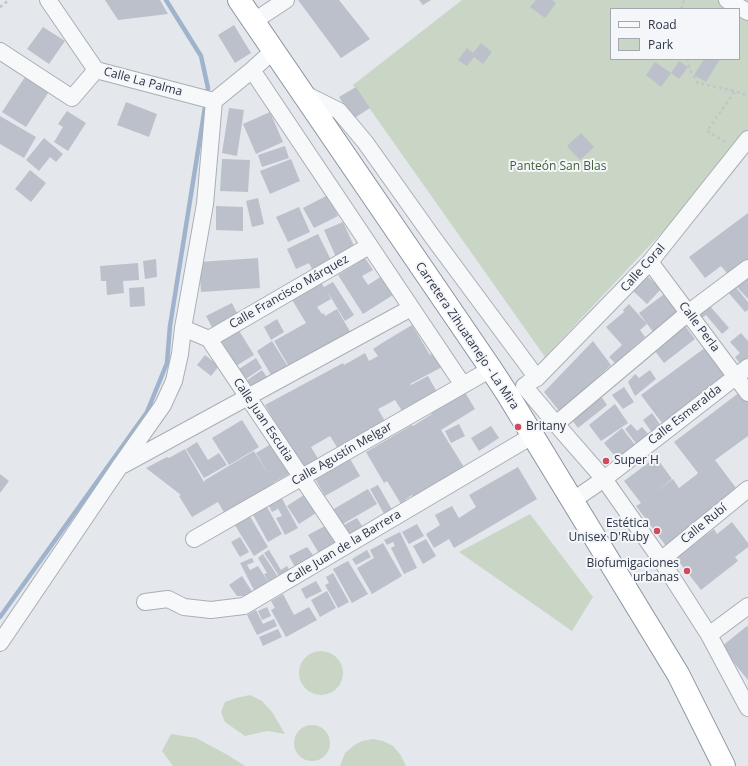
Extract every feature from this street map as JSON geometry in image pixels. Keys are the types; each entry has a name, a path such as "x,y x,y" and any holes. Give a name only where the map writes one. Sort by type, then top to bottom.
{"highway":[{"name":"Carretera Zihuatanejo - La Mira","path":"239,0 491,369 523,386 532,436 678,674 724,766"}],"street":[{"name":"Calle La Palma","path":"48,0 96,70 209,100"},
{"path":"254,21 286,0"},
{"path":"727,0 748,12"},
{"path":"0,643 163,405 174,381 180,354 183,328 205,204 209,100 252,70 274,50"},
{"path":"0,51 72,98 96,70"},
{"path":"252,70 463,385"},
{"path":"301,92 339,111 364,142 434,239 523,386 604,479 661,560 709,635 748,708"},
{"name":"Calle Coral","path":"523,386 650,262 745,149"},
{"name":"Calle Francisco Márquez","path":"209,339 369,246"},
{"name":"Calle Perla","path":"650,262 688,313 742,371 748,392"},
{"path":"556,424 688,313 748,268"},
{"path":"120,466 411,308"},
{"path":"183,328 209,339"},
{"name":"Calle Juan Escutia","path":"209,339 347,545"},
{"name":"Calle Agustín Melgar","path":"194,539 491,369"},
{"name":"Calle Esmeralda","path":"572,501 604,479 742,371"},
{"name":"Calle Juan de la Barrera","path":"145,602 168,599 184,607 211,610 244,606 532,436"},
{"name":"Calle Rubí","path":"661,560 748,489"},
{"path":"709,635 748,606"}],"path":[{"path":"0,7 9,0"},
{"path":"687,60 691,72 698,83 735,91 748,96"},
{"path":"735,91 707,131 745,149"}],"green space":[{"name":"Panteón San Blas","path":"462,0 748,0 748,129 733,148 730,160 545,357 353,85"},
{"path":"530,514 593,597 572,631 459,552"},
{"path":"317,651 325,651 337,657 343,669 343,677 337,689 325,695 317,695 305,689 299,677 299,669 305,657"},
{"path":"250,695 262,701 272,712 285,734 268,731 245,736 225,722 221,712 225,702"},
{"path":"312,725 322,728 327,733 330,743 327,753 322,758 312,761 302,758 297,753 294,743 297,733 302,728"},
{"path":"171,734 196,738 245,766 173,766 162,751"},
{"path":"373,739 383,741 393,746 400,754 406,766 340,766 345,753 353,746 362,741"}],"building":[{"path":"105,0 160,0 168,14 118,20"},
{"path":"298,0 339,0 370,39 341,58"},
{"path":"419,0 431,0 423,5"},
{"path":"536,0 552,0 556,3 545,18 530,7"},
{"path":"234,25 251,53 235,63 218,35"},
{"path":"43,27 65,41 49,64 27,49"},
{"path":"481,43 492,52 483,64 474,57 467,66 458,60 467,48 473,53"},
{"path":"703,60 719,60 706,82 694,75"},
{"path":"679,61 688,67 679,79 671,73"},
{"path":"655,62 671,73 661,87 646,75"},
{"path":"27,74 50,90 26,127 2,112"},
{"path":"356,87 370,108 353,119 339,97"},
{"path":"126,102 157,114 149,137 117,125"},
{"path":"229,108 244,110 237,156 222,153"},
{"path":"67,111 86,123 68,151 54,142 63,127 58,124"},
{"path":"270,112 283,142 256,154 243,124"},
{"path":"0,116 36,137 24,158 0,144"},
{"path":"581,133 594,147 580,160 567,146"},
{"path":"44,138 63,154 56,162 50,157 39,171 26,160"},
{"path":"285,146 289,158 262,167 258,155"},
{"path":"222,159 250,160 248,192 220,191"},
{"path":"291,159 300,181 270,194 260,171"},
{"path":"30,170 46,183 31,202 15,189"},
{"path":"328,195 338,216 314,228 303,208"},
{"path":"258,198 264,224 252,227 246,201"},
{"path":"216,206 243,207 243,231 216,230"},
{"path":"299,207 310,232 288,242 276,217"},
{"path":"748,213 748,265 731,278 721,266 705,278 689,257"},
{"path":"343,222 355,248 336,257 324,230"},
{"path":"318,234 333,264 314,273 309,263 296,269 287,249"},
{"path":"258,258 260,288 201,292 199,262"},
{"path":"365,258 373,270 362,276 368,285 382,276 393,295 363,314 338,275"},
{"path":"156,259 157,277 145,279 143,261"},
{"path":"138,263 139,280 123,281 124,293 107,295 106,281 101,281 100,266"},
{"path":"645,274 661,289 647,304 631,289"},
{"path":"748,276 748,299 736,286"},
{"path":"320,281 324,287 333,282 354,315 345,321 327,291 331,299 317,307 322,314 324,313 325,316 337,309 352,335 291,370 274,341 306,323 291,298"},
{"path":"734,285 748,302 748,310 745,312 727,291"},
{"path":"144,287 145,306 130,307 129,288"},
{"path":"667,292 682,312 654,333 639,313"},
{"path":"232,303 240,319 214,331 206,316"},
{"path":"629,304 647,324 640,330 645,337 615,363 609,357 622,345 606,327 624,312 623,310"},
{"path":"709,305 729,328 722,334 706,315 702,318 698,314"},
{"path":"277,319 284,332 271,340 264,327"},
{"path":"683,323 695,339 664,363 652,347"},
{"path":"412,325 430,355 436,352 444,366 410,384 411,385 428,376 438,394 404,414 395,400 378,409 386,423 340,452 330,436 311,447 320,462 304,472 265,405 343,363 344,365 365,353 369,361 378,356 373,349"},
{"path":"238,329 254,355 236,366 220,339"},
{"path":"741,333 748,341 748,357 740,364 735,357 740,353 730,342"},
{"path":"272,341 290,370 274,380 257,351"},
{"path":"593,341 611,365 560,412 544,392"},
{"path":"706,347 727,375 662,423 641,395"},
{"path":"205,355 219,366 211,376 197,365"},
{"path":"256,358 262,368 246,379 239,369"},
{"path":"262,370 269,380 252,391 246,381"},
{"path":"650,370 656,379 635,396 628,382 635,374 639,378"},
{"path":"624,387 634,402 623,409 612,395"},
{"path":"463,389 475,409 441,430 467,472 417,502 412,495 405,500 409,507 404,509 387,481 384,483 366,452 432,414 429,410"},
{"path":"598,392 607,405 578,428 569,416"},
{"path":"740,392 748,403 748,436 715,460 739,492 666,546 636,506 641,503 624,481 656,457 672,479 655,492 673,479 679,488 696,475 698,473 674,442"},
{"path":"615,404 628,423 601,441 589,425"},
{"path":"652,413 662,427 653,434 643,420"},
{"path":"242,420 259,447 229,465 212,438"},
{"path":"459,424 465,436 451,443 445,431"},
{"path":"631,424 637,431 642,427 650,436 638,446 625,429"},
{"path":"491,426 499,438 479,451 471,438"},
{"path":"622,428 636,446 618,460 604,443"},
{"path":"197,442 208,460 219,453 227,465 204,478 186,449"},
{"path":"271,444 289,474 273,483 275,487 226,516 218,502 192,517 179,496 181,495 146,468 185,449 204,482 254,451 270,477 256,453"},
{"path":"349,457 360,476 325,496 314,477"},
{"path":"518,467 537,499 454,548 449,539 434,548 426,534 440,525 435,515 452,506 459,518 476,507 469,495"},
{"path":"0,474 9,481 0,493"},
{"path":"378,485 395,515 387,519 370,489"},
{"path":"368,489 377,504 341,525 332,510"},
{"path":"280,495 298,528 285,535 276,518 282,516 273,499"},
{"path":"304,495 316,513 299,524 287,506"},
{"path":"274,501 278,509 272,512 268,504"},
{"path":"266,505 282,534 268,542 252,513"},
{"path":"248,513 268,547 254,556 233,522"},
{"path":"357,518 366,532 351,541 342,526"},
{"path":"732,522 748,543 748,547 735,557 738,561 701,590 676,558 714,529 717,534"},
{"path":"417,524 424,536 409,544 402,532"},
{"path":"325,526 338,548 321,557 308,535"},
{"path":"400,532 417,568 404,574 391,548 395,546 393,542 387,545 384,540"},
{"path":"240,537 249,552 240,557 231,542"},
{"path":"426,539 436,556 423,564 413,546"},
{"path":"383,543 402,576 372,594 357,568 374,558 370,550"},
{"path":"307,547 316,559 296,569 289,556"},
{"path":"269,550 281,570 287,566 291,573 281,579 264,553"},
{"path":"367,550 371,557 356,565 352,559"},
{"path":"263,554 280,580 271,586 264,574 267,573 258,558"},
{"path":"252,558 254,562 247,565 250,570 258,566 271,586 256,594 240,563"},
{"path":"348,561 368,594 352,603 333,569"},
{"path":"333,573 349,602 338,608 325,585 329,583 326,577"},
{"path":"242,576 253,593 249,596 237,596 229,585"},
{"path":"316,581 322,591 306,599 301,589"},
{"path":"327,591 336,608 320,617 311,600"},
{"path":"283,594 294,615 309,607 317,620 286,637 271,610 275,608 271,601"},
{"path":"267,607 271,616 262,620 258,611"},
{"path":"256,610 263,624 274,619 277,626 257,635 247,615"},
{"path":"747,626 748,627 748,680 721,647"},
{"path":"278,629 282,637 263,646 259,637"}],"waterway":[{"path":"0,617 147,412 167,363 170,326 208,88 201,56 166,0"}],"place":[{"name":"Britany","path":"518,427"},
{"name":"Super H","path":"606,461"},
{"name":"Estética Unisex D'Ruby","path":"657,531"},
{"name":"Biofumigaciones urbanas","path":"687,571"}]}
